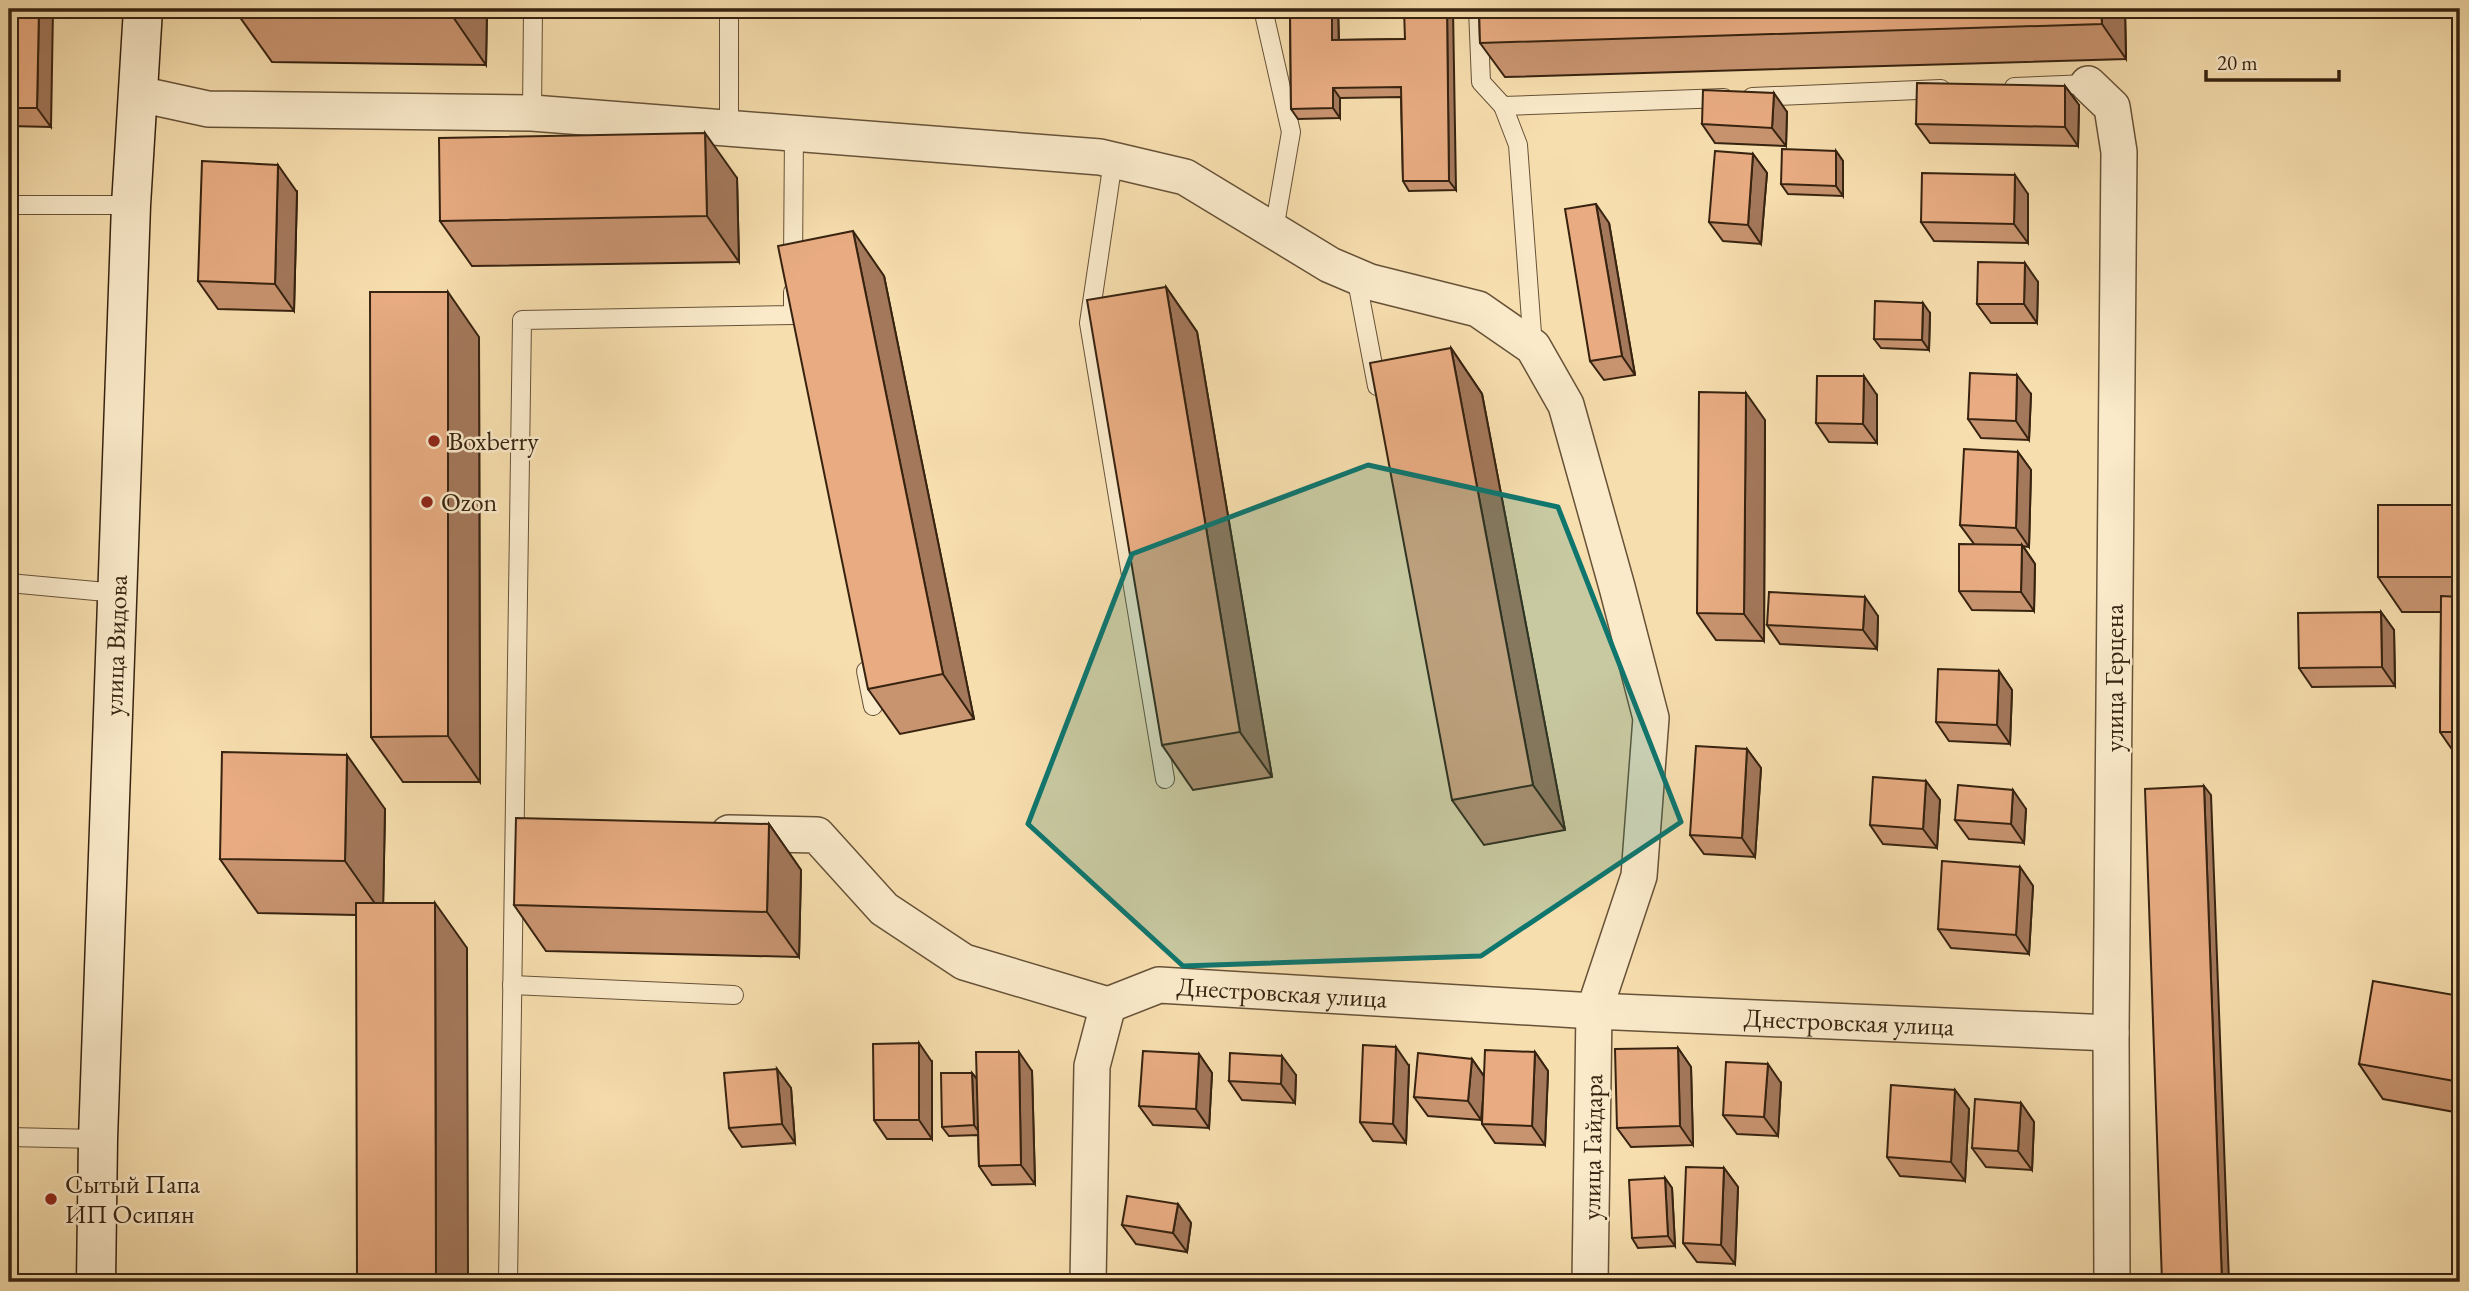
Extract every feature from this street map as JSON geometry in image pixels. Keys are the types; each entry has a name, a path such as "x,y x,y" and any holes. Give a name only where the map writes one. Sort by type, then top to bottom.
{"street":[{"name":"улица Видова","path":"96,1282 98,1139 131,205 143,9"},
{"name":"улица Герцена","path":"2088,84 2112,107 2119,152 2111,1033 2112,1282"},
{"path":"139,94 208,109 531,113 1100,157 1185,177 1330,265 1370,282 1478,309 1533,347"},
{"name":"улица Гайдара","path":"1533,347 1566,405 1651,718 1639,876 1594,1011 1590,1282"},
{"path":"692,833 817,835 884,909 964,962 1108,1005 1092,1066 1088,1282"},
{"name":"Днестровская улица","path":"1108,1005 1158,985 1594,1011 2111,1033"}],"lane":[{"path":"531,113 533,9"},
{"path":"729,9 729,128"},
{"path":"1263,9 1291,132 1274,230"},
{"path":"1478,9 1480,82 1503,106 1518,145 1533,347"},
{"path":"1990,88 2088,84"},
{"path":"1503,106 1962,89"},
{"path":"509,1282 512,985 527,830 522,320 794,322 794,134"},
{"path":"1113,160 1089,323 1165,779"},
{"path":"9,205 131,205"},
{"path":"1356,276 1379,399"},
{"path":"9,583 117,593"},
{"path":"862,652 873,706"},
{"path":"512,985 734,995"},
{"path":"9,1137 98,1139"}],"highlighted area":[{"path":"1368,465 1558,507 1681,822 1481,956 1183,966 1028,824 1132,554"}],"building":[{"path":"9,9 39,9 37,108 9,108"},
{"path":"249,9 449,9 449,11"},
{"path":"1290,9 1332,9 1332,40 1405,39 1404,9 1447,9 1449,181 1403,181 1401,87 1333,88 1333,108 1291,109"},
{"path":"1479,9 2101,9 2102,24 1480,43"},
{"path":"1917,83 2065,86 2065,127 1916,124"},
{"path":"1703,90 1774,93 1772,128 1702,124"},
{"path":"705,133 707,216 440,221 439,138"},
{"path":"1782,149 1836,151 1836,186 1781,184"},
{"path":"1715,151 1753,154 1748,225 1709,222"},
{"path":"202,161 278,165 275,284 198,281"},
{"path":"1922,173 2015,175 2014,224 1921,222"},
{"path":"1596,204 1622,356 1590,361 1565,209"},
{"path":"853,231 943,674 868,689 778,246"},
{"path":"1978,262 2025,263 2024,304 1977,304"},
{"path":"1166,287 1240,732 1162,745 1087,300"},
{"path":"370,292 448,292 448,736 371,737"},
{"path":"1875,301 1923,303 1922,340 1874,339"},
{"path":"1451,348 1533,785 1452,800 1370,363"},
{"path":"1970,373 2017,375 2016,421 1968,419"},
{"path":"1817,376 1864,376 1863,424 1816,423"},
{"path":"1699,392 1746,393 1744,614 1697,613"},
{"path":"1964,449 2018,452 2016,528 1960,525"},
{"path":"2378,505 2460,505 2460,577 2378,577"},
{"path":"1959,544 2022,545 2021,592 1959,591"},
{"path":"1769,592 1865,597 1863,630 1767,625"},
{"path":"2441,596 2460,597 2460,732 2440,732"},
{"path":"2381,612 2382,667 2299,668 2298,613"},
{"path":"1938,669 1999,671 1997,725 1936,722"},
{"path":"1696,746 1747,749 1742,838 1690,835"},
{"path":"222,752 347,755 345,861 220,859"},
{"path":"1873,777 1926,781 1923,829 1870,825"},
{"path":"1958,785 2013,790 2011,824 1955,820"},
{"path":"2204,786 2222,1282 2162,1282 2145,789"},
{"path":"516,818 769,824 767,912 514,905"},
{"path":"1942,861 2020,867 2016,935 1938,929"},
{"path":"356,903 435,903 436,1282 357,1282"},
{"path":"2373,981 2460,996 2460,1082 2359,1064"},
{"path":"919,1043 919,1120 874,1120 873,1044"},
{"path":"1363,1045 1396,1047 1393,1124 1360,1122"},
{"path":"1678,1048 1680,1126 1617,1128 1615,1049"},
{"path":"1485,1050 1535,1052 1532,1126 1482,1124"},
{"path":"1143,1051 1199,1054 1196,1109 1139,1106"},
{"path":"976,1052 1019,1052 1021,1165 979,1166"},
{"path":"1230,1053 1282,1056 1281,1084 1229,1081"},
{"path":"1418,1053 1472,1059 1468,1101 1414,1097"},
{"path":"1726,1062 1768,1064 1764,1117 1723,1115"},
{"path":"777,1069 782,1124 729,1128 724,1073"},
{"path":"941,1073 972,1073 974,1125 942,1127"},
{"path":"1891,1085 1955,1090 1951,1162 1887,1157"},
{"path":"1975,1099 2021,1103 2018,1151 1972,1148"},
{"path":"1686,1167 1724,1168 1721,1245 1683,1243"},
{"path":"1665,1178 1668,1236 1632,1238 1629,1180"},
{"path":"1127,1196 1178,1204 1173,1233 1122,1225"},
{"path":"1135,1275 1188,1279 1188,1282 1135,1282"},
{"path":"1451,1277 1505,1281 1505,1282 1450,1282"}],"place":[{"name":"Boxberry","path":"434,441"},
{"name":"Ozon","path":"427,502"},
{"name":"Сытый Папа ИП Осипян","path":"51,1199"}]}
